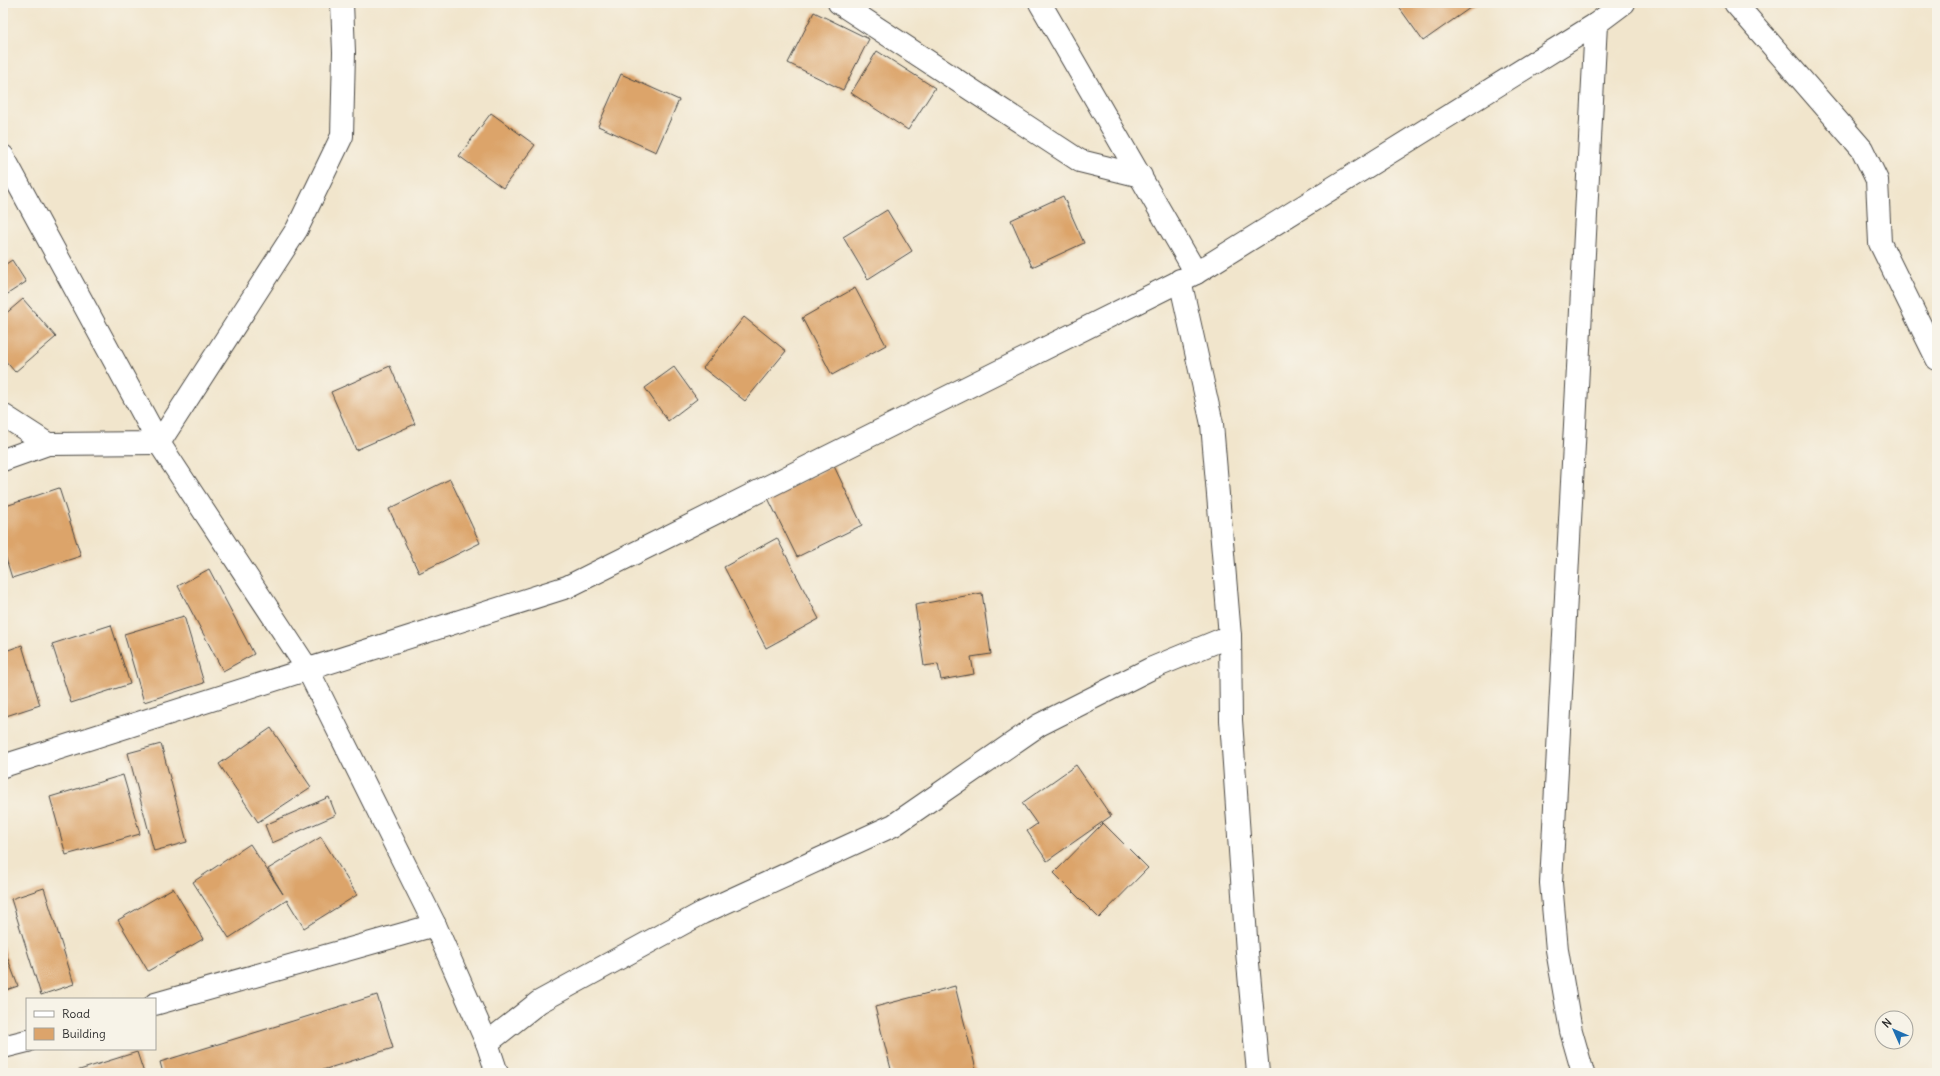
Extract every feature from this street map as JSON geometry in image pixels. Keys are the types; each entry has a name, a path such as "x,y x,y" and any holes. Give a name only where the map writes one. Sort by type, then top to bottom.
{"street":[{"path":"159,443 297,229 342,136 344,52 342,3"},
{"path":"839,3 1080,161 1141,176"},
{"path":"1040,3 1141,176 1188,277 1212,424 1230,636 1231,720 1247,952 1258,1073"},
{"path":"3,766 307,668 567,587 1188,277 1596,24 1624,3"},
{"path":"1736,3 1862,149 1877,180 1880,243 1937,359"},
{"path":"1583,1073 1572,1031 1557,950 1551,883 1596,24"},
{"path":"3,156 159,443 307,668 435,925 487,1043 497,1073"},
{"path":"3,415 48,444"},
{"path":"3,460 48,444 159,443"},
{"path":"487,1043 539,1002 702,913 894,826 1039,724 1150,669 1230,636"},
{"path":"156,1004 435,925"},
{"path":"3,1047 26,1041"}],"building":[{"path":"1396,3 1477,3 1423,41"},
{"path":"814,12 869,39 843,90 788,63"},
{"path":"877,51 935,88 908,130 851,93"},
{"path":"621,74 679,100 656,152 598,126"},
{"path":"491,113 535,145 503,188 459,156"},
{"path":"1063,196 1084,243 1032,267 1011,220"},
{"path":"887,210 912,251 868,279 843,237"},
{"path":"12,260 26,282 3,297 3,266"},
{"path":"855,288 886,345 832,375 802,318"},
{"path":"23,299 56,337 15,372 3,358 3,316"},
{"path":"744,317 786,351 745,401 703,368"},
{"path":"390,366 415,424 356,450 331,392"},
{"path":"674,367 697,399 668,421 645,388"},
{"path":"834,466 862,525 797,557 768,498"},
{"path":"450,479 480,543 419,573 389,509"},
{"path":"59,488 81,556 12,578 3,549 3,507"},
{"path":"777,538 819,619 766,648 724,567"},
{"path":"209,569 254,654 223,671 178,586"},
{"path":"982,593 991,654 971,657 974,674 941,680 938,664 924,666 915,605"},
{"path":"184,616 204,683 144,702 124,634"},
{"path":"111,625 130,684 71,703 52,644"},
{"path":"22,645 40,705 3,717 3,652"},
{"path":"271,728 311,787 258,822 219,764"},
{"path":"161,744 187,842 154,851 128,753"},
{"path":"1076,765 1111,816 1047,861 1027,831 1037,824 1022,803"},
{"path":"123,775 140,834 66,855 50,797"},
{"path":"329,797 336,815 272,843 265,825"},
{"path":"1103,823 1148,868 1099,918 1054,873"},
{"path":"321,837 357,895 304,928 287,900 229,938 193,882 250,844 283,894 268,869"},
{"path":"44,888 74,984 41,995 11,899"},
{"path":"173,888 203,939 148,971 118,920"},
{"path":"3,946 18,986 3,991"},
{"path":"955,986 977,1073 892,1073 875,1007"},
{"path":"377,995 393,1048 313,1073 163,1073 160,1062"},
{"path":"137,1052 144,1073 70,1073"}]}
